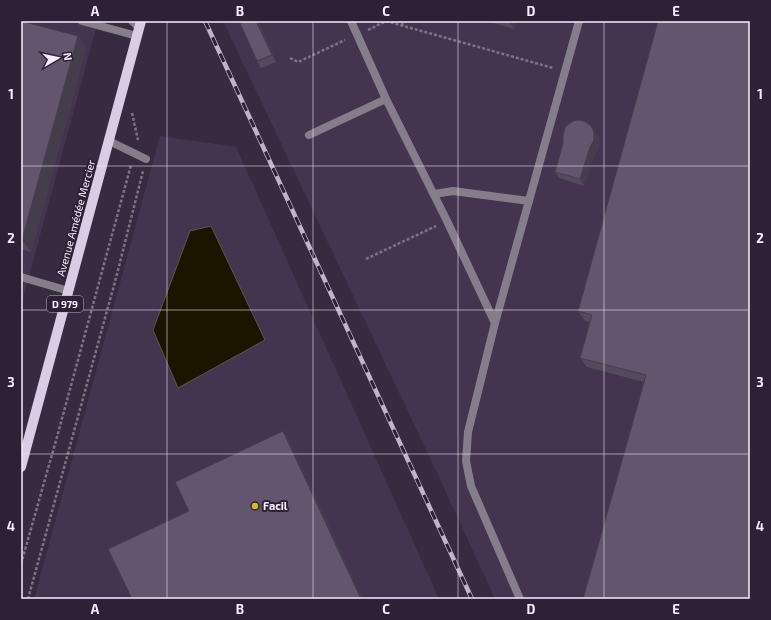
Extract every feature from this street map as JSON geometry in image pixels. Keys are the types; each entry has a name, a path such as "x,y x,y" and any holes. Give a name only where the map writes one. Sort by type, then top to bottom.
{"main road":[{"name":"Avenue Amédée Mercier","path":"21,467 109,141 137,26"}],"lane":[{"path":"82,21 137,26"},
{"path":"351,21 386,99 447,220 495,323"},
{"path":"520,599 471,486 466,461 468,432 495,323 579,21"},
{"path":"309,135 386,99"},
{"path":"109,141 146,159"},
{"path":"434,194 453,191 529,201"},
{"path":"21,277 69,291"}],"path":[{"path":"290,58 298,62 386,21 565,72"},
{"path":"402,26 403,21"},
{"path":"21,564 134,154"},
{"path":"28,599 116,278 146,159"},
{"path":"366,258 447,220"}],"shaded area":[{"path":"21,21 98,21 22,302 21,302"},
{"path":"223,21 750,21 750,599 495,599 439,477"},
{"path":"160,136 236,147 439,599 34,599"},
{"path":"211,226 265,340 178,388 153,330 190,231"}],"building":[{"path":"21,21 78,36 22,240 21,239"},
{"path":"239,21 256,21 272,55 257,61"},
{"path":"658,21 750,21 750,599 583,599 646,375 580,358 592,315 578,311"},
{"path":"573,121 584,121 590,125 594,134 594,140 590,147 580,179 555,172 563,143 565,127"},
{"name":"Facil","path":"283,431 361,599 132,599 108,549 189,511 175,482"}],"railway":[{"path":"205,21 472,599"}],"place":[{"name":"Facil","path":"255,506"}]}
